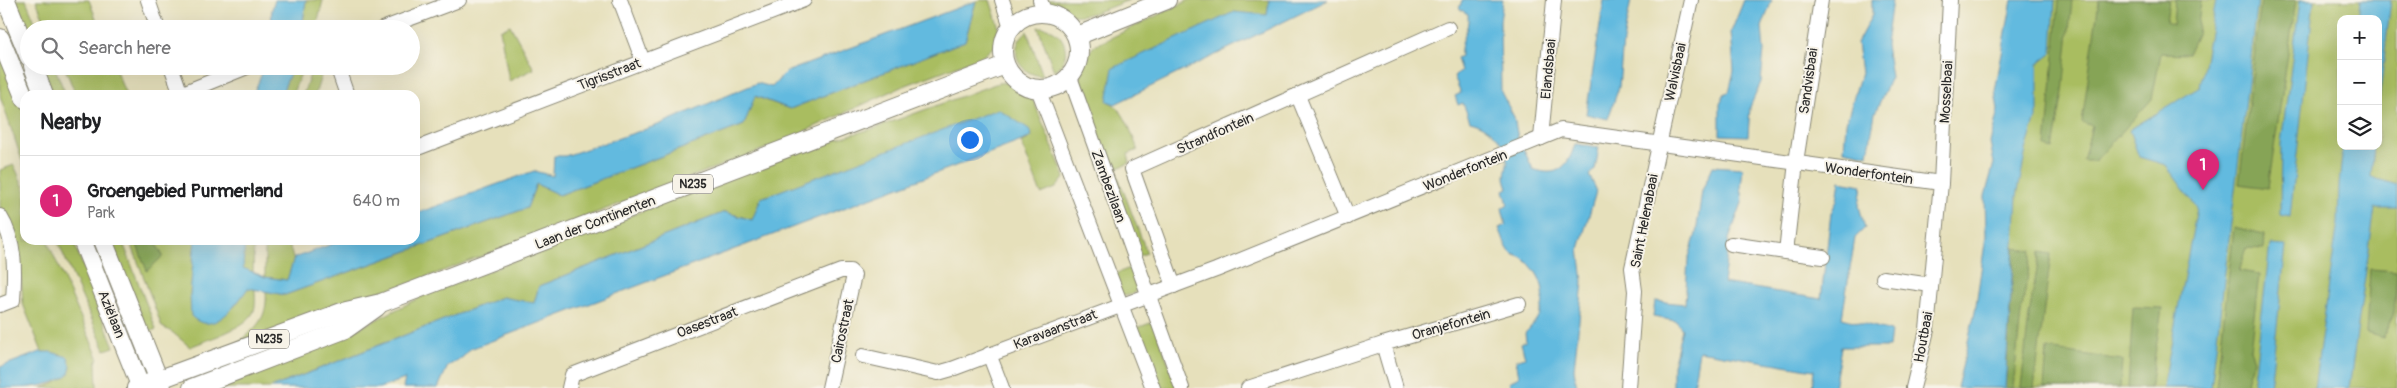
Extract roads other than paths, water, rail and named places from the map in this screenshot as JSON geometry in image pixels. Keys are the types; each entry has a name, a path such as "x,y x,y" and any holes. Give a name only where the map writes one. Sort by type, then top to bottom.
{"main road":[{"path":"6,0 20,34"},
{"path":"1077,36 1167,0"},
{"path":"1043,6 1065,20 1077,36 1079,58 1070,77 1055,87 1038,89 1018,82 1005,64 1004,45 1011,27 1023,17 1043,6"},
{"path":"0,38 21,90"},
{"name":"Laan der Continenten","path":"139,388 160,384 342,312 381,304 1005,64"},
{"path":"36,75 42,90"},
{"name":"Aziëlaan","path":"84,245 139,388"},
{"name":"Aziëlaan","path":"105,245 160,384"},
{"name":"Laan der Continenten","path":"192,388 346,329 381,304"}],"street":[{"path":"148,0 155,20"},
{"path":"406,20 458,0"},
{"path":"620,0 643,61"},
{"name":"Tigrisstraat","path":"420,147 804,0"},
{"path":"1002,0 1011,27"},
{"name":"Elandsbaai","path":"1541,138 1554,0"},
{"name":"Walvisbaai","path":"1660,143 1691,0"},
{"name":"Sandvisbaai","path":"1796,162 1820,0"},
{"name":"Mosselbaai","path":"1941,183 1950,0"},
{"name":"Strandfontein","path":"1132,169 1448,28"},
{"path":"174,75 179,90"},
{"path":"200,90 229,75"},
{"path":"340,75 345,90"},
{"name":"Zambezilaan","path":"1070,77 1182,388"},
{"path":"1038,89 1153,388"},
{"path":"1298,96 1348,217"},
{"name":"Wonderfontein","path":"1148,296 1503,155 1560,130 1941,183"},
{"name":"Saint Helenabaai","path":"1628,388 1635,291 1632,268 1660,143"},
{"path":"1786,252 1796,162"},
{"name":"Zambezilaan","path":"1132,169 1174,286"},
{"name":"Houtbaai","path":"1913,388 1927,330 1941,183"},
{"path":"0,216 8,228 16,272 12,300 0,305"},
{"path":"1732,244 1823,257"},
{"name":"Oasestraat","path":"569,388 572,375 638,348 841,271 850,271 854,275"},
{"name":"Cairostraat","path":"829,388 854,275"},
{"path":"1883,278 1931,285"},
{"path":"1120,305 1148,296"},
{"name":"Oranjefontein","path":"1248,388 1383,344 1519,304"},
{"name":"Karavaanstraat","path":"863,356 938,373 1120,305"},
{"path":"1383,344 1396,388"},
{"path":"989,354 1002,388"}],"water":[{"path":"275,0 306,0 303,20 272,20"},
{"path":"1269,0 1328,0 1115,104 1107,101 1113,68 1234,12 1267,15"},
{"path":"1462,0 1503,0 1500,21 1501,92 1514,117 1518,138 1533,169 1549,172 1561,168 1569,159 1575,144 1599,147 1595,170 1589,175 1596,189 1595,195 1579,249 1583,282 1574,369 1577,388 1512,388 1509,382 1519,377 1516,360 1525,357 1521,343 1526,341 1525,333 1539,315 1542,306 1542,287 1533,269 1523,259 1509,251 1499,228 1506,225 1502,208 1508,204 1504,190 1508,188 1505,178 1507,158 1505,151 1489,129 1470,121 1463,103 1458,105 1455,96 1461,93 1454,76 1461,72 1457,58 1461,56 1468,20 1468,14 1459,9"},
{"path":"1604,0 1631,0 1623,41 1619,87 1608,119 1586,114"},
{"path":"1744,0 1772,0 1762,27 1764,51 1761,82 1750,107 1748,136 1720,135 1720,103 1725,93 1729,92 1734,71 1731,32"},
{"path":"1872,0 1892,0 1886,45 1891,77 1875,113 1868,155 1844,150 1846,123 1861,73 1857,43 1872,15"},
{"path":"2012,0 2055,0 2052,53 2038,64 2038,111 2026,150 2017,196 2005,388 1957,388 1975,312 1986,236 1985,196 1994,163 1990,143 1998,110 1995,91"},
{"path":"2216,0 2258,0 2211,388 2163,388 2197,208 2166,165 2139,157 2129,130 2200,87"},
{"path":"2300,0 2314,0 2290,217 2280,215 2281,143"},
{"path":"2360,0 2391,0 2382,77 2382,15 2358,15"},
{"path":"976,1 965,41 790,109 755,96 744,125 559,195 536,184 527,208 285,295 248,288 237,303 223,317 216,321 208,323 199,322 191,316 190,295 195,245 245,245 243,268 265,277 287,280 294,258 329,245 420,245 420,212 534,171 553,176 554,156 565,156 658,125 757,83 772,87 786,72"},
{"path":"261,75 289,75 283,90 255,90"},
{"path":"998,109 1029,129 1032,137 470,349 463,357 448,366 438,388 403,388 405,379 379,388 270,388 502,297 534,303 539,286 725,212 752,220 761,198"},
{"path":"2343,150 2374,150 2371,177 2397,185 2397,208 2375,208 2349,388 2314,388 2338,222"},
{"path":"1713,166 1743,168 1741,187 1743,200 1729,239 1723,283 1821,299 1831,213 1837,200 1840,181 1862,185 1859,206 1865,228 1855,238 1842,318 1891,331 1889,347 1841,347 1834,388 1812,388 1814,370 1699,351 1693,388 1673,388 1673,366 1682,329 1676,321 1653,317 1655,301 1685,304 1688,260 1696,234 1702,191"},
{"path":"2270,245 2286,246 2270,388 2253,388"},
{"path":"40,352 51,352 68,357 71,366 69,374 46,385 0,388 0,367"}],"place":[{"name":"Groengebied Purmerland","path":"2203,190"}]}
